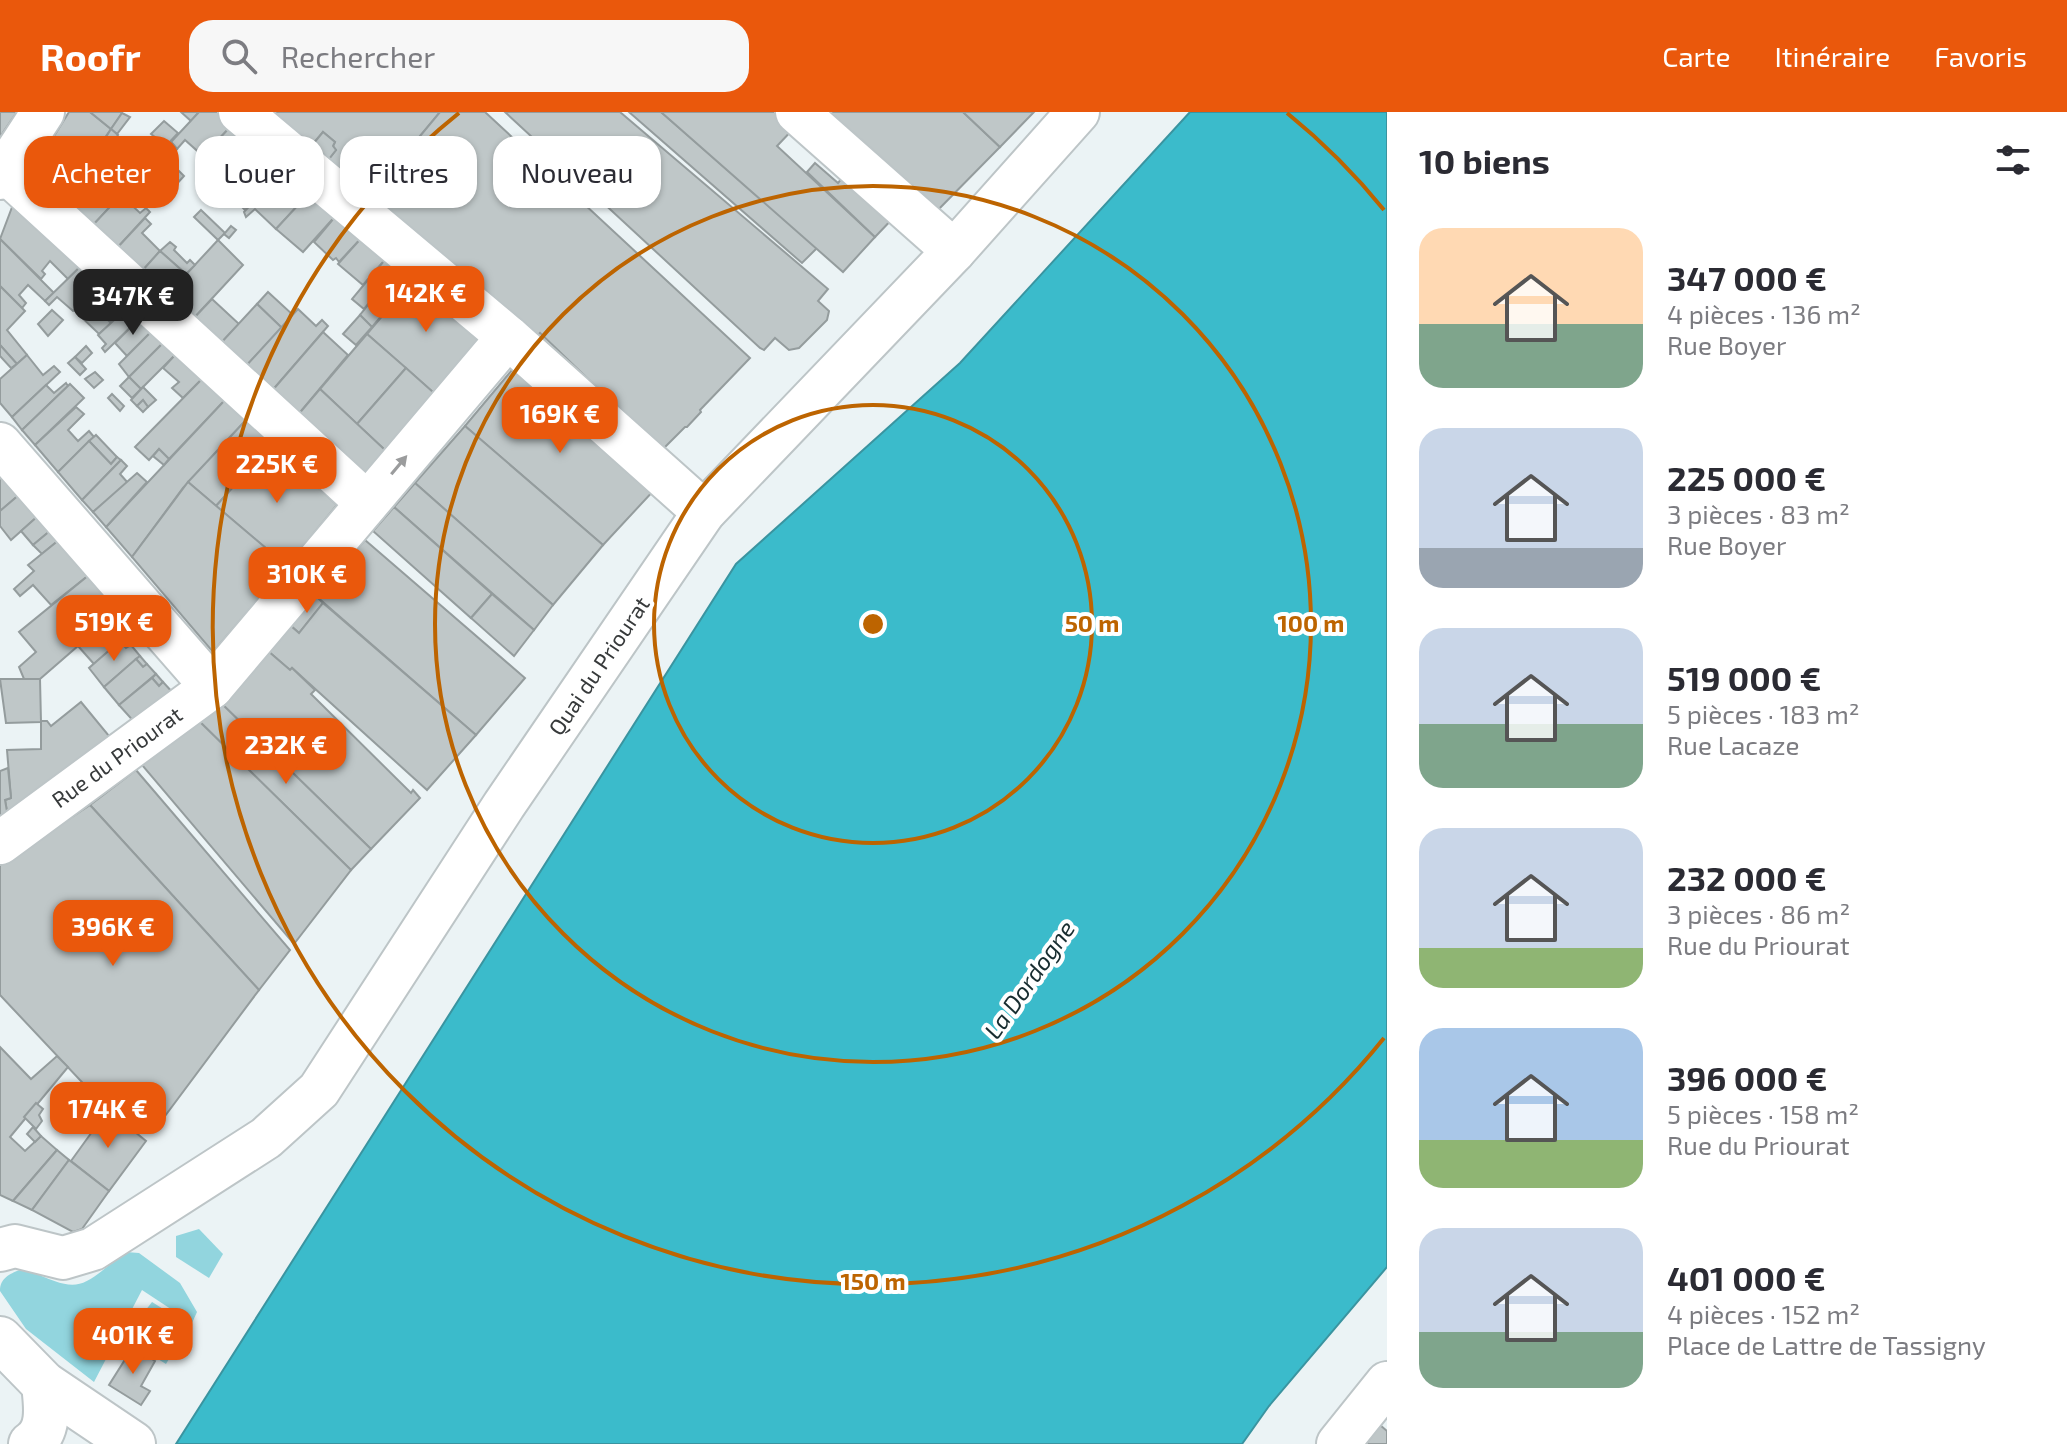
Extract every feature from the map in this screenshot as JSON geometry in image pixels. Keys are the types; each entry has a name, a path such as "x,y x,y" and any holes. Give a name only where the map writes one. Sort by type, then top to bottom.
{"main road":[{"path":"0,1339 44,1384 126,1440"},
{"path":"43,1443 47,1417 44,1384"}],"street":[{"path":"43,112 2,174 367,503"},
{"path":"240,112 508,337 704,512"},
{"path":"797,112 954,251"},
{"name":"Quai du Priourat","path":"63,1258 93,1249 266,1138 319,1090 504,805 704,512 954,251 1078,112"},
{"name":"Rue du Priourat","path":"0,843 212,687 508,337"},
{"path":"0,444 212,687"},
{"path":"0,1220 63,1258"},
{"path":"0,1250 15,1246 63,1258"},
{"path":"1338,1444 1379,1405"}],"shaded area":[{"path":"199,1229 223,1254 209,1278 176,1257 176,1236"},
{"path":"126,1252 139,1253 180,1283 197,1312 192,1323 142,1290 94,1382 26,1329 0,1291 1,1286 8,1276 24,1268 58,1282 79,1284 98,1274"},
{"path":"152,1302 189,1325 166,1364 124,1338"}],"water":[{"name":"La Dordogne","path":"1190,112 1387,112 1387,1267 1269,1406 1242,1444 176,1444 736,564 960,363"}],"building":[{"path":"0,112 17,112 0,137"},
{"path":"69,112 90,112 111,129 106,136 54,136"},
{"path":"90,112 122,112 122,113 111,129"},
{"path":"181,112 199,112 191,121"},
{"path":"199,112 218,112 233,124 222,136 195,136 195,149 185,140 179,147 177,136"},
{"path":"263,112 440,112 420,136 340,136 340,177 325,164 336,150 333,146 335,142 323,132 320,136 291,136"},
{"path":"440,112 485,112 511,136 493,136 493,208 588,208 750,358 662,450 540,333 534,339 377,208 477,208 477,136 420,136"},
{"path":"505,112 620,112 648,136 531,136"},
{"path":"629,112 661,112 817,248 802,263 661,140 661,136 656,136"},
{"path":"661,112 780,112 796,126 777,146 875,237 843,272"},
{"path":"812,112 963,112 1000,147 929,219"},
{"path":"963,112 1034,112 1000,147"},
{"path":"122,113 130,117 117,134 111,129"},
{"path":"164,121 178,133 175,136 151,134"},
{"path":"233,124 244,134 242,136 222,136"},
{"path":"111,129 118,135 117,136 107,136"},
{"path":"323,132 335,142 333,146 336,150 325,164 324,136 320,136"},
{"path":"661,147 828,289 818,301 829,311 827,320 799,348 789,350 775,338 764,350 609,208 661,208"},
{"path":"815,163 838,183 848,171 897,214 875,237 807,172"},
{"path":"324,200 339,212 303,252 276,229 295,208 324,208"},
{"path":"14,202 82,265 68,279 50,261 42,271 45,274 41,279 0,239"},
{"path":"76,208 109,208 93,225"},
{"path":"109,208 135,208 140,213 146,208 150,212 117,248 93,225"},
{"path":"248,208 295,208 276,229 255,209 246,217 244,212"},
{"path":"201,210 225,233 218,240 194,217"},
{"path":"339,212 365,234 339,262 314,242"},
{"path":"145,218 151,224 142,233 160,251 142,271 117,248"},
{"path":"231,226 236,230 229,238 224,234"},
{"path":"365,234 390,254 363,285 338,264"},
{"path":"0,239 54,293 45,301 28,285 19,295 26,303 22,308 0,286"},
{"path":"218,240 243,265 193,319 167,295"},
{"path":"170,242 187,263 190,260 195,265 186,274 160,251"},
{"path":"160,251 186,274 167,295 142,271"},
{"path":"390,254 416,276 372,327 360,315 384,285 372,275"},
{"path":"82,265 101,283 73,311 57,297 49,305 45,301"},
{"path":"372,275 384,285 364,309 352,299"},
{"path":"416,276 486,334 434,393 367,334"},
{"path":"101,283 127,308 111,323 87,299"},
{"path":"0,286 25,311 7,330 27,355 17,364 0,345"},
{"path":"268,292 293,315 282,328 257,304"},
{"path":"87,299 111,323 99,334 74,310"},
{"path":"212,299 239,324 220,344 193,319"},
{"path":"257,304 282,328 245,367 220,344"},
{"path":"127,308 139,319 105,352 102,348 106,344 98,335"},
{"path":"298,309 316,326 322,320 328,326 271,392 245,367"},
{"path":"52,310 63,320 48,336 38,324"},
{"path":"360,315 372,327 356,345 343,334"},
{"path":"139,319 152,331 127,356 115,343"},
{"path":"152,331 164,342 129,377 119,364"},
{"path":"323,332 348,355 297,416 271,392"},
{"path":"367,334 406,368 357,424 320,389"},
{"path":"164,342 176,354 141,389 129,377"},
{"path":"0,345 17,364 11,368 0,356"},
{"path":"86,346 92,353 82,363 75,357"},
{"path":"176,354 202,379 183,398 172,388 179,382 163,368"},
{"path":"27,355 43,375 54,366 60,372 12,417 0,403 0,379"},
{"path":"75,357 86,369 80,375 68,363"},
{"path":"517,364 656,488 603,545 465,426"},
{"path":"406,368 434,393 385,450 357,424"},
{"path":"95,372 103,380 94,388 85,379"},
{"path":"129,377 141,389 132,398 120,386"},
{"path":"202,379 225,400 169,459 159,449 149,460 135,447"},
{"path":"66,383 68,386 22,430 12,417 46,385 54,393"},
{"path":"70,384 84,398 35,445 22,430"},
{"path":"143,387 156,400 148,407 143,400 137,406 131,400"},
{"path":"320,389 385,450 362,477 297,416"},
{"path":"112,394 124,406 120,411 108,398"},
{"path":"143,400 148,407 143,412 137,406"},
{"path":"225,400 246,420 183,488 132,557 106,527"},
{"path":"76,407 84,414 68,430 78,441 89,431 94,437 58,472 35,445"},
{"path":"246,420 272,444 216,506 188,482"},
{"path":"465,426 603,545 553,605 415,483"},
{"path":"96,435 117,457 111,464 89,441"},
{"path":"89,441 111,464 117,457 121,460 82,500 58,472"},
{"path":"272,444 337,505 287,566 216,506"},
{"path":"159,449 169,459 164,465 153,456"},
{"path":"121,460 127,466 120,474 128,483 93,512 82,500"},
{"path":"0,472 20,494 0,511"},
{"path":"137,473 147,482 106,527 93,512"},
{"path":"188,482 287,566 213,652 132,557"},
{"path":"415,483 553,605 534,630 394,507"},
{"path":"20,494 38,516 11,540 0,526 0,511"},
{"path":"394,507 492,594 471,618 373,531"},
{"path":"38,516 51,530 33,545 21,531"},
{"path":"51,530 59,540 42,554 33,545"},
{"path":"59,540 89,575 51,605 33,585 20,596 14,589 34,571 28,565"},
{"path":"365,540 525,678 476,735 316,596"},
{"path":"89,575 136,628 94,664 78,646 40,679 24,679 19,667 36,652 19,632"},
{"path":"492,594 534,630 514,656 471,618"},
{"path":"316,596 323,603 299,633 291,626"},
{"path":"323,603 476,735 427,790 292,668 290,670 268,651 291,626 299,633"},
{"path":"125,637 131,645 126,648 120,641"},
{"path":"120,641 126,648 131,645 140,656 104,687 89,668"},
{"path":"268,651 315,690 311,694 411,793 413,790 420,798 371,849 222,704"},
{"path":"140,656 147,664 143,667 136,659"},
{"path":"136,659 143,667 147,664 156,674 119,705 104,687"},
{"path":"156,674 163,682 159,686 152,678"},
{"path":"152,678 159,686 163,682 174,694 136,724 119,705"},
{"path":"0,679 40,679 41,722 6,723"},
{"path":"81,702 114,742 9,823 5,800 11,798 7,750 41,749 41,721 47,721 51,726"},
{"path":"222,704 371,849 351,870 199,721"},
{"path":"199,721 351,870 294,944 142,765"},
{"path":"8,768 11,798 5,800 9,823 0,829 0,771"},
{"path":"136,770 290,950 259,990 90,805"},
{"path":"90,805 259,990 165,1116 151,1102 130,1128 111,1113 0,995 0,865"},
{"path":"0,1047 31,1079 57,1056 68,1067 10,1137 25,1151 41,1136 57,1150 13,1201 0,1195"},
{"path":"36,1103 43,1109 39,1115 42,1121 36,1129 24,1117"},
{"path":"108,1110 146,1141 109,1191 71,1161 97,1125 95,1121"},
{"path":"33,1127 41,1136 35,1142 27,1134"},
{"path":"57,1150 69,1160 32,1210 13,1201"},
{"path":"69,1160 109,1191 82,1229 73,1232 32,1210"},
{"path":"133,1347 155,1361 141,1386 150,1391 141,1405 109,1385"},
{"path":"1380,1425 1387,1431 1387,1444 1366,1444"}]}
